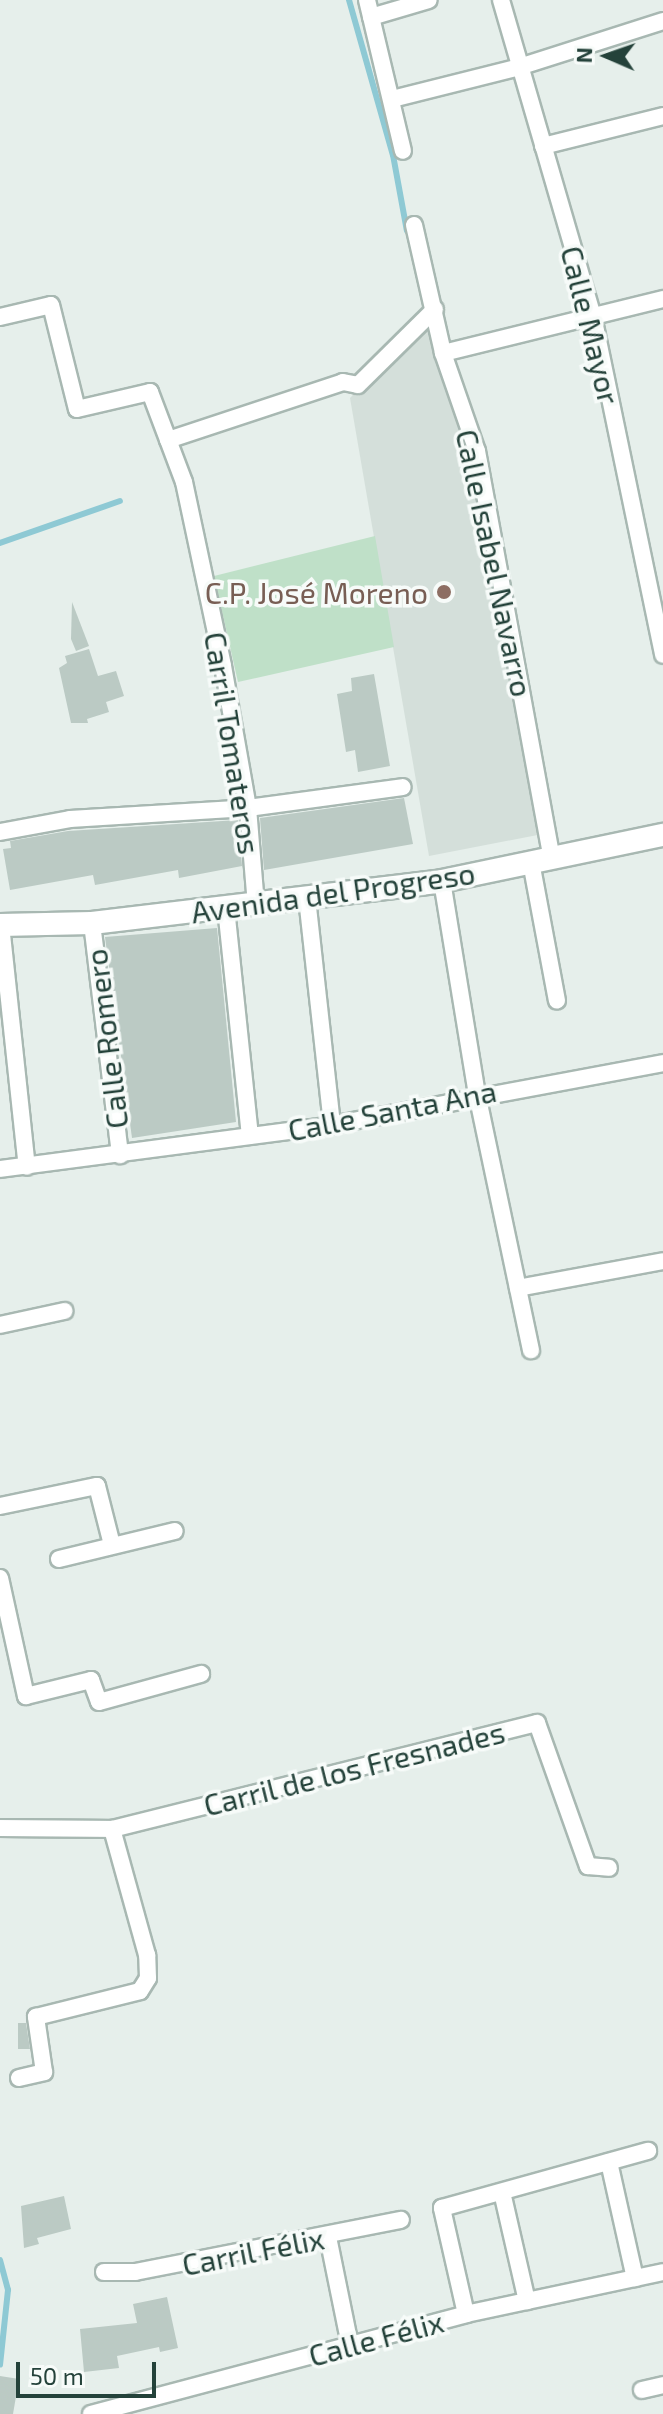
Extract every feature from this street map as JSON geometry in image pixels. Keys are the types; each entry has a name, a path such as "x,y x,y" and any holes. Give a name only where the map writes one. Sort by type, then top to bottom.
{"main road":[{"name":"Avenida del Progreso","path":"1,925 92,923 442,881 663,835"}],"street":[{"path":"367,0 403,151"},
{"path":"371,17 429,0"},
{"name":"Calle Mayor","path":"501,0 593,316 663,655"},
{"path":"392,99 519,67 663,21"},
{"path":"543,146 663,116"},
{"name":"Calle Isabel Navarro","path":"414,225 443,353 477,451 542,860 557,1001"},
{"path":"443,353 663,299"},
{"name":"Carril Tomateros","path":"0,317 51,305 77,409 150,392 184,482 248,808 256,905"},
{"path":"168,440 343,382 358,385 435,309"},
{"path":"0,832 70,819 248,808 403,787"},
{"path":"442,881 477,1094 531,1350"},
{"path":"307,898 332,1125"},
{"path":"226,908 250,1136"},
{"name":"Calle Romero","path":"92,923 120,1155"},
{"path":"1,925 27,1167"},
{"name":"Calle Santa Ana","path":"0,1169 332,1125 477,1094 663,1063"},
{"path":"518,1288 663,1261"},
{"path":"0,1325 64,1311"},
{"path":"0,1506 97,1486 112,1545"},
{"path":"59,1559 175,1531"},
{"path":"0,1578 26,1696 91,1680 99,1702 201,1674"},
{"name":"Carril de los Fresnades","path":"0,1828 112,1829 537,1723 588,1866 609,1868"},
{"path":"19,2078 44,2072 36,2017 140,1991 148,1978 147,1955 112,1829"},
{"path":"466,2314 442,2208 648,2151"},
{"path":"609,2162 635,2278"},
{"path":"502,2192 527,2301"},
{"name":"Carril Félix","path":"104,2272 135,2272 328,2237 401,2220"},
{"path":"328,2237 350,2345"},
{"name":"Calle Félix","path":"91,2414 466,2314 663,2272"},
{"path":"642,2390 663,2385"}],"shaded area":[{"name":"C.P. José Moreno","path":"435,309 477,451 548,833 429,856 350,398"}],"green space":[{"path":"375,536 394,647 238,682 214,576"}],"building":[{"path":"72,602 89,646 76,651 71,639"},
{"path":"89,649 98,676 116,671 124,696 106,702 109,712 87,719 88,723 71,723 59,668 67,663 65,656"},
{"path":"374,674 390,766 358,772 355,750 346,752 337,694 352,691 351,678"},
{"path":"404,798 413,844 264,870 260,818"},
{"path":"238,820 242,866 179,878 178,870 95,885 93,875 10,890 3,849 11,848 10,841 68,831"},
{"path":"217,928 236,1122 132,1138 105,937"},
{"path":"18,2023 26,2023 30,2049 18,2049"},
{"path":"64,2196 71,2229 37,2238 39,2244 24,2248 21,2206"},
{"path":"167,2297 178,2348 160,2352 159,2347 117,2356 119,2368 84,2372 80,2329 137,2323 133,2304"},
{"path":"0,2376 19,2379 13,2414 0,2414"}],"waterway":[{"path":"349,0 393,155 407,231"},
{"path":"0,543 120,501"},
{"path":"0,2260 8,2290 0,2365"}],"place":[{"name":"C.P. José Moreno","path":"444,592"}]}
